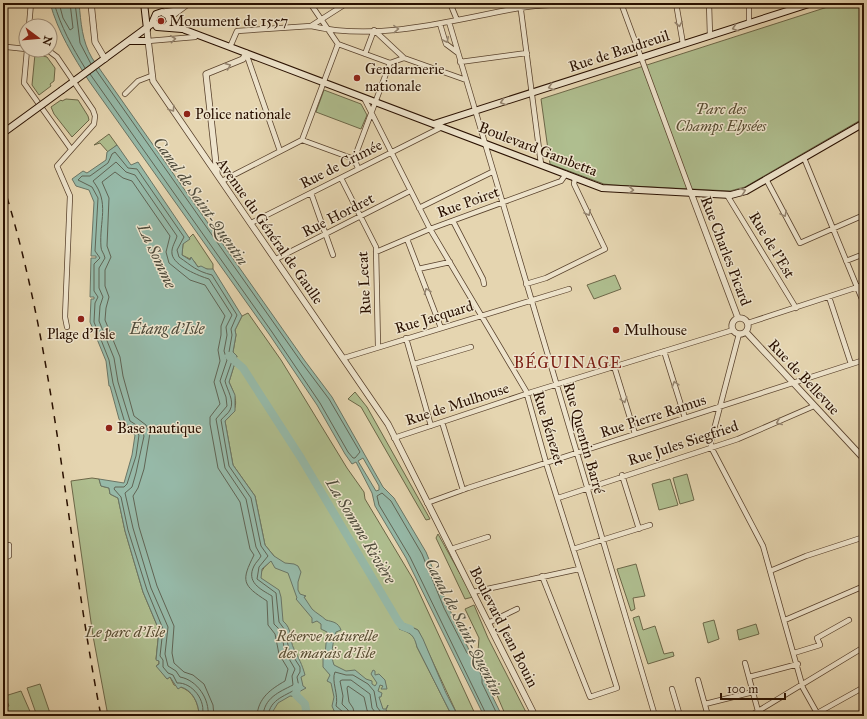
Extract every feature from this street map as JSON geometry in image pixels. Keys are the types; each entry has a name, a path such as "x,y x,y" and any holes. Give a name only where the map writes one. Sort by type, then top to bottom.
{"main road":[{"path":"144,3 147,29"},
{"name":"Rue de Baudreuil","path":"434,124 809,3"},
{"path":"145,11 162,29 166,27 185,30"},
{"path":"3,133 147,29 154,22 158,13 164,12 170,19 185,30"},
{"path":"146,18 154,22"},
{"path":"166,27 170,19"},
{"name":"Boulevard Gambetta","path":"185,30 607,189 727,195 746,191 864,123"},
{"path":"130,41 148,41"},
{"path":"453,131 448,127 448,124 454,118"}],"street":[{"path":"30,18 31,3"},
{"path":"103,60 95,42 91,3 104,3"},
{"path":"170,19 189,3"},
{"path":"310,3 338,44 390,62 404,58"},
{"path":"311,26 321,18 347,3"},
{"path":"450,3 457,20"},
{"path":"230,47 237,31 311,26 329,30 412,29 520,5 580,3"},
{"path":"621,3 691,193"},
{"path":"676,3 683,44"},
{"path":"709,3 710,36"},
{"path":"749,3 749,23"},
{"path":"520,5 541,164"},
{"path":"164,12 179,10"},
{"name":"Rue Quentin Barré","path":"449,22 492,172 655,716"},
{"path":"440,24 446,44 458,53"},
{"name":"Avenue du Général de Gaulle","path":"147,29 151,76 200,150 344,358 388,424 394,438"},
{"path":"365,54 374,30"},
{"path":"374,30 404,58 466,80"},
{"path":"148,41 195,37 200,35"},
{"path":"222,181 302,140 338,44"},
{"path":"7,47 18,48"},
{"path":"217,173 212,141 206,74 243,60 246,53"},
{"path":"246,53 280,151"},
{"path":"460,62 527,53"},
{"path":"25,58 24,83 71,149"},
{"path":"56,58 93,110 95,119 94,124 58,163 58,170 70,196 65,310 66,327"},
{"path":"358,168 354,159 390,62"},
{"path":"124,94 138,80 151,76"},
{"name":"Rue Bénezet","path":"364,98 430,229 527,394 546,463 617,688 590,697 542,576"},
{"name":"Rue de Crimée","path":"251,223 442,127"},
{"path":"302,140 354,159"},
{"path":"200,150 208,152 211,150 212,141"},
{"path":"804,158 864,304"},
{"path":"419,208 492,172"},
{"name":"Rue Poiret","path":"376,252 430,229 561,181 566,174"},
{"name":"Rue Lecat","path":"341,178 361,217 376,252 378,347"},
{"path":"526,284 546,278 605,249 574,184 575,178"},
{"path":"766,179 800,243 864,216"},
{"name":"Rue Hordret","path":"276,259 410,191"},
{"path":"311,193 333,255"},
{"name":"Rue Charles Picard","path":"691,193 738,318"},
{"name":"Rue de l'Est","path":"727,195 796,308"},
{"path":"453,221 483,279 484,284"},
{"path":"407,239 441,328"},
{"path":"846,261 864,254"},
{"path":"418,269 450,262"},
{"path":"748,323 864,285"},
{"name":"Rue Jacquard","path":"344,358 569,289"},
{"path":"829,297 851,364"},
{"path":"738,318 746,319 748,323 746,332 739,334 733,330 733,322 738,318"},
{"name":"Rue de Mulhouse","path":"394,438 664,350 733,330"},
{"name":"Rue de Bellevue","path":"746,332 863,457"},
{"path":"739,334 719,407 711,446 758,535 785,620 803,685 817,713"},
{"path":"406,338 431,426"},
{"path":"414,364 471,347"},
{"path":"664,350 685,418"},
{"name":"Rue Pierre Ramus","path":"427,503 864,360"},
{"path":"614,366 635,434"},
{"name":"Rue Jules Siegfried","path":"558,498 738,438 814,406"},
{"path":"442,422 463,490"},
{"name":"Boulevard Jean Bouin","path":"394,438 535,716"},
{"path":"863,457 864,481"},
{"path":"622,476 639,529"},
{"path":"573,549 650,525"},
{"path":"451,549 488,537"},
{"path":"770,571 806,556 864,538"},
{"path":"3,546 9,545 9,556 3,558"},
{"path":"473,592 579,569"},
{"path":"785,620 864,586"},
{"path":"488,623 516,609"},
{"path":"794,652 820,645 817,638 849,620"},
{"path":"750,716 864,647"},
{"path":"745,663 758,711"},
{"path":"749,677 798,664"},
{"path":"698,680 708,716"},
{"path":"812,716 864,687"},
{"path":"672,689 680,716"},
{"path":"705,704 753,692"}],"green space":[{"name":"Parc des Champs Elysées","path":"840,3 864,3 864,118 745,187 730,191 604,184 550,164 541,99"},
{"path":"35,58 48,58 55,68 54,81 50,84 51,86 39,95 32,85"},
{"path":"324,90 361,104 367,115 361,129 316,112"},
{"path":"61,100 78,100 89,120 72,137 54,114 51,107"},
{"path":"109,134 117,145 108,152 100,143 94,145"},
{"path":"193,234 213,264 213,269 211,270 198,267 194,261 182,255 183,244"},
{"path":"615,275 621,289 594,299 587,285"},
{"name":"Réserve naturelle des marais d'Isle","path":"248,313 281,360 347,468 364,492 365,499 413,579 476,716 458,716 418,630 403,623 407,631 415,637 417,647 452,716 223,716 260,575 267,564 271,561 273,563 274,556 265,545 255,496 233,465 225,421 233,412 236,403 234,393 229,382 237,356 233,352 236,335 235,330 242,316"},
{"path":"355,392 367,407 430,519 426,520 361,407 348,399"},
{"path":"687,474 694,500 680,504 673,478"},
{"name":"Le parc d'Isle","path":"92,478 99,479 101,486 109,488 110,494 118,498 125,531 143,592 159,630 156,659 159,661 159,664 157,665 167,679 170,677 174,685 184,688 191,694 198,707 199,713 197,716 108,716 93,636 71,481"},
{"path":"670,479 678,505 659,510 652,484"},
{"path":"438,534 473,597 465,599 436,538"},
{"path":"636,564 645,596 633,598 635,609 631,611 617,569"},
{"path":"474,605 488,638 528,716 506,716 505,714 478,651 479,638 465,609"},
{"path":"639,616 643,630 655,626 664,654 673,652 674,656 648,664 633,618"},
{"path":"714,620 719,639 708,643 703,623"},
{"path":"756,624 759,634 739,640 737,630"},
{"path":"40,684 51,716 37,716 27,688"},
{"path":"21,691 32,716 3,716 3,708 9,706 5,696"}],"water":[{"path":"50,3 79,3 84,38 92,58 305,361 332,397 383,487 394,498 426,552 448,606 470,652 475,652 487,677 485,681 502,716 484,716 406,558 375,506 372,493 356,462 352,464 317,405 269,334 89,81 66,44 58,26 58,18 55,18","holes":["363,458 379,486 379,490 376,491 358,461"]},
{"name":"Étang d'Isle","path":"117,145 131,165 138,162 190,239 183,244 182,255 190,260 191,257 198,267 201,266 207,269 213,269 242,316 235,330 236,335 233,352 237,356 229,382 235,395 235,411 225,421 233,465 255,496 265,545 274,556 285,563 298,566 301,572 298,582 298,590 300,594 306,596 304,597 311,608 326,620 337,624 340,627 341,630 336,632 333,644 332,657 334,665 346,671 355,670 366,679 372,681 372,684 375,686 377,683 371,674 373,670 375,671 375,675 379,674 385,680 387,689 381,689 383,686 380,685 378,691 382,693 381,697 379,697 383,709 386,709 388,705 386,710 390,716 340,716 339,713 335,713 332,706 334,697 331,683 327,681 330,675 323,667 327,632 321,629 321,624 317,621 312,623 312,618 296,599 297,598 288,573 275,568 271,561 262,569 261,578 279,590 283,621 290,631 293,646 305,675 301,677 303,686 306,688 297,693 298,697 290,696 278,703 270,716 197,716 199,713 196,701 191,694 181,687 178,689 170,677 167,679 156,666 159,664 159,661 156,660 159,630 143,592 125,531 118,498 110,494 109,488 101,486 99,479 124,483 132,455 135,435 130,431 127,432 119,419 109,386 106,361 90,322 91,299 94,299 94,297 90,297 91,258 96,258 96,256 91,256 94,202 89,190 76,186 72,179 83,171 87,173 106,160 107,152"},
{"path":"403,623 418,630 458,716 452,716 413,637 409,633 399,629"}],"waterway":[{"name":"La Somme Rivière","path":"229,356 243,368 301,458 398,621 402,626 410,629"},
{"path":"297,687 296,695 305,704 307,716"}],"railway":[{"path":"3,184 21,249 49,381 89,649 101,716"}],"place":[{"name":"Monument de 1557","path":"161,21"},
{"name":"Gendarmerie nationale","path":"357,78"},
{"name":"Police nationale","path":"187,114"},
{"name":"Plage d'Isle","path":"81,319"},
{"name":"Mulhouse","path":"616,330"},
{"name":"Base nautique","path":"109,428"}],"district":[{"name":"BÉGUINAGE","path":"568,362"}],"water label":[{"name":"Canal de Saint-Quentin","path":"201,201"},
{"name":"La Somme","path":"157,256"},
{"name":"Canal de Saint-Quentin","path":"464,627"}]}
